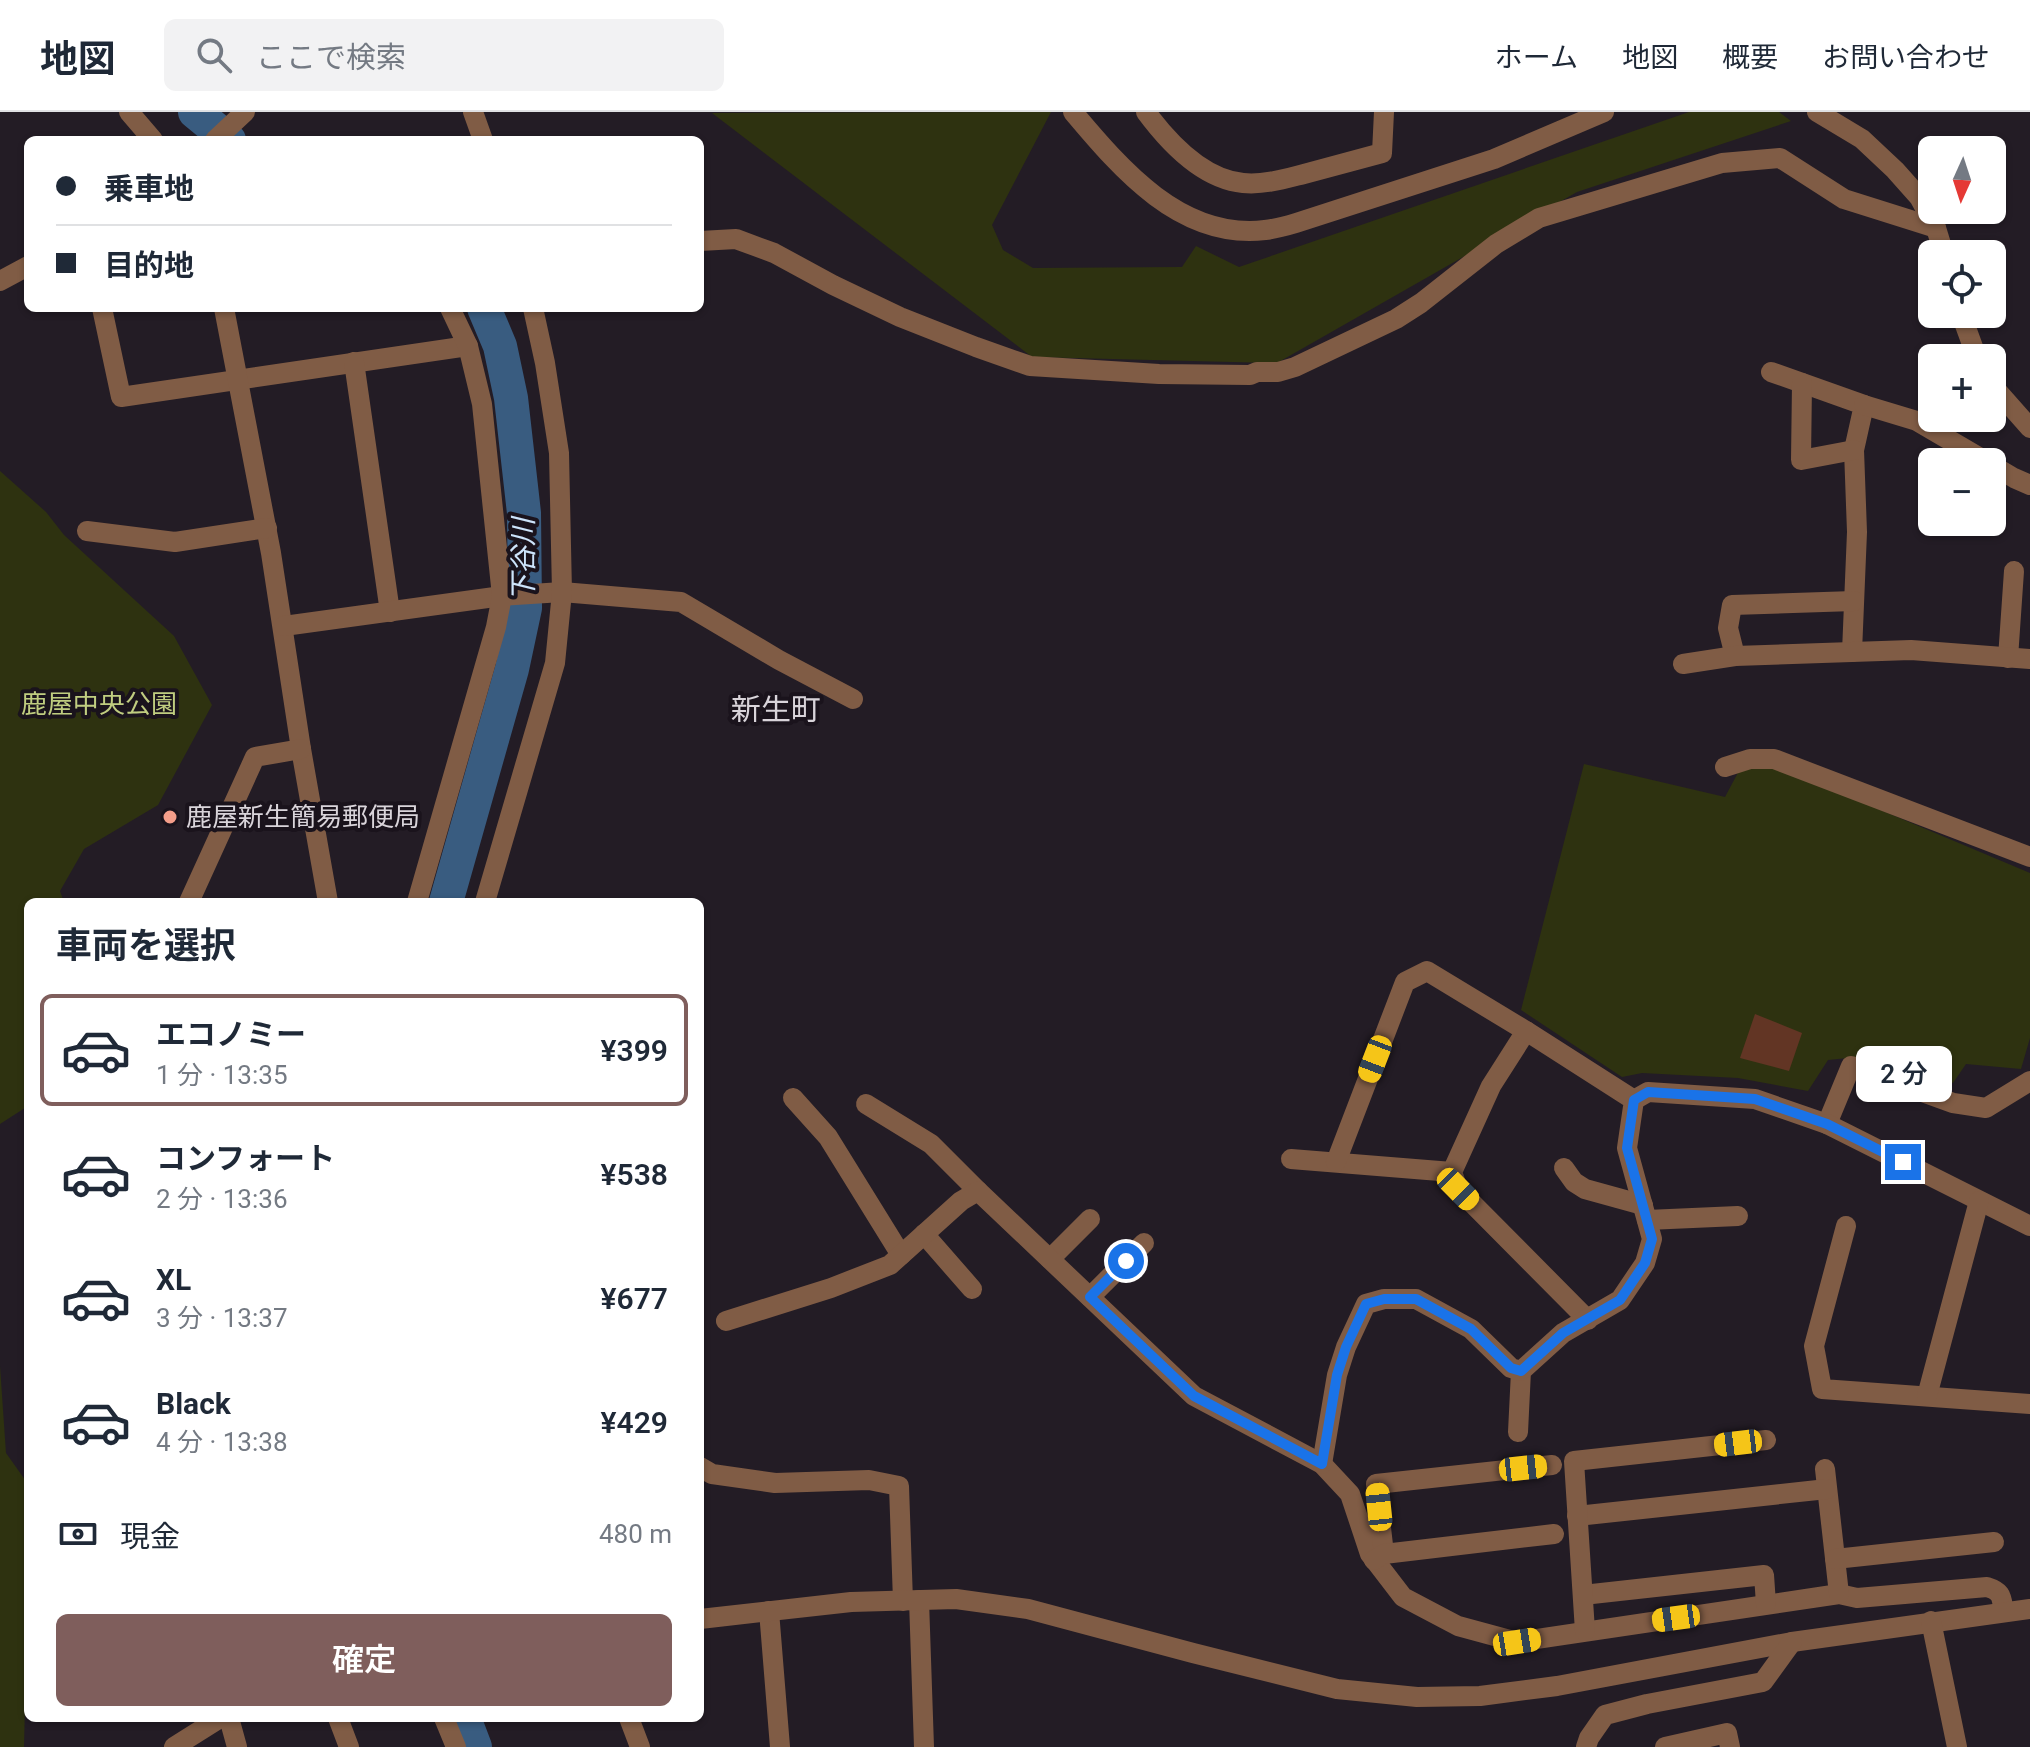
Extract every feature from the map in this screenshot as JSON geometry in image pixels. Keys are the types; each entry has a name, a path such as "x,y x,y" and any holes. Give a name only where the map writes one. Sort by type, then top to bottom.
{"street":[{"path":"129,112 150,136"},
{"path":"219,136 245,112"},
{"path":"473,112 482,136"},
{"path":"1073,112 1110,155 1151,195 1188,216 1238,230 1265,230 1296,223 1494,159 1580,117 1604,112"},
{"path":"1146,112 1161,133 1190,160 1217,176 1243,183 1272,182 1382,153 1384,112"},
{"path":"1817,112 1862,139 1895,170 1919,197 1940,240"},
{"path":"704,241 736,239 774,253 900,317 1030,366 1159,374 1250,375 1295,367 1396,319 1496,244 1539,218 1722,163 1780,158 1844,199 1936,228"},
{"path":"0,281 24,268"},
{"path":"103,312 121,397 468,346"},
{"path":"225,312 267,528 327,898"},
{"path":"418,898 496,627 502,596 482,404 468,346 452,312"},
{"path":"486,898 555,663 562,592 559,453 534,312"},
{"path":"354,362 390,612"},
{"path":"1771,372 1917,421 1963,448"},
{"path":"1802,383 1801,460 1854,450"},
{"path":"2006,401 2030,428"},
{"path":"1852,652 1857,532 1854,450 1864,405"},
{"path":"2006,473 2030,485"},
{"path":"87,531 175,542 267,528"},
{"path":"2008,658 2014,571"},
{"path":"284,626 502,596 562,592 681,602 853,699"},
{"path":"1735,656 1728,628 1732,605 1854,601"},
{"path":"1683,664 1735,656 1911,650 2030,659"},
{"path":"191,898 255,757 301,749"},
{"path":"1725,767 1750,759 1774,759 2030,857"},
{"path":"1336,1162 1405,982 1427,971 1634,1100"},
{"path":"1526,1031 1491,1086 1452,1172 1458,1189 1588,1320"},
{"path":"1827,1124 1851,1066 1953,1103 1986,1108 2030,1081"},
{"path":"1634,1100 1648,1092 1755,1099 1827,1124 2030,1226"},
{"path":"793,1098 828,1137 901,1255"},
{"path":"1518,1432 1521,1371 1563,1333 1620,1300 1645,1263 1652,1239 1627,1148 1634,1100"},
{"path":"866,1104 931,1144 1194,1396 1322,1464 1350,1494 1370,1554 1379,1557 1554,1534"},
{"path":"1291,1159 1452,1172"},
{"path":"1564,1168 1574,1182 1585,1189 1645,1212 1738,1216"},
{"path":"726,1321 831,1288 890,1265 961,1201 978,1191"},
{"path":"1927,1396 1979,1201"},
{"path":"1050,1259 1090,1219"},
{"path":"1846,1226 1814,1346 1822,1389 2030,1404"},
{"path":"924,1234 972,1289"},
{"path":"1090,1297 1144,1243"},
{"path":"1322,1464 1337,1375 1366,1304 1384,1299 1416,1299 1471,1329 1511,1368 1521,1371"},
{"path":"1585,1631 1574,1461 1766,1440"},
{"path":"1552,1465 1376,1484 1379,1557 1403,1597 1458,1626 1517,1642 1839,1594 1857,1598 1987,1587 2001,1595 2004,1612"},
{"path":"704,1469 712,1474 775,1483 869,1480 899,1486 924,1747"},
{"path":"1577,1516 1826,1479 1839,1594"},
{"path":"1835,1559 1994,1542"},
{"path":"1583,1595 1764,1575 1766,1604"},
{"path":"704,1619 851,1602 956,1599 1028,1609 1337,1689 1417,1697 1480,1696 1557,1686 1792,1642 2030,1609"},
{"path":"769,1611 780,1747"},
{"path":"1931,1621 1957,1747"},
{"path":"1586,1747 1605,1715 1763,1682 1792,1642"},
{"path":"174,1747 214,1722"},
{"path":"230,1722 237,1747"},
{"path":"340,1722 349,1747"},
{"path":"446,1722 456,1747"},
{"path":"631,1722 640,1747"},
{"path":"1665,1747 1727,1733 1730,1747"}],"green space":[{"path":"1051,112 992,225 1003,250 1033,268 1182,267 1196,246 1239,267 1689,112 1779,112 1791,121 1577,192 1277,363 1032,357 712,113"},
{"name":"鹿屋中央公園","path":"0,471 46,512 64,535 174,636 212,705 158,805 84,849 60,891 63,898 24,898 24,1109 0,1124"},
{"path":"1769,763 2030,873 2030,1038 2021,1069 1966,1064 1953,1083 1858,1057 1828,1060 1808,1091 1738,1078 1642,1073 1622,1077 1521,1010 1584,764 1725,797 1741,767"},
{"path":"0,1366 6,1453 24,1478 25,1722 24,1747 0,1747"}],"building":[{"path":"1755,1014 1802,1033 1789,1071 1740,1058"}],"waterway":[{"name":"下谷川","path":"195,112 224,136"},
{"name":"下谷川","path":"447,898 512,669 525,608 524,513 511,398 500,346 486,312"},
{"name":"下谷川","path":"466,1722 475,1747"}],"place":[{"name":"鹿屋新生簡易郵便局","path":"170,817"}],"district":[{"name":"新生町","path":"776,710"}],"route":[{"path":"1126,1261 1090,1297 1194,1396 1322,1464 1337,1375 1366,1304 1384,1299 1416,1299 1471,1329 1511,1368 1521,1371 1563,1333 1620,1300 1645,1263 1652,1239 1627,1148 1634,1100 1648,1092 1755,1099 1827,1124 1903,1162"}]}
